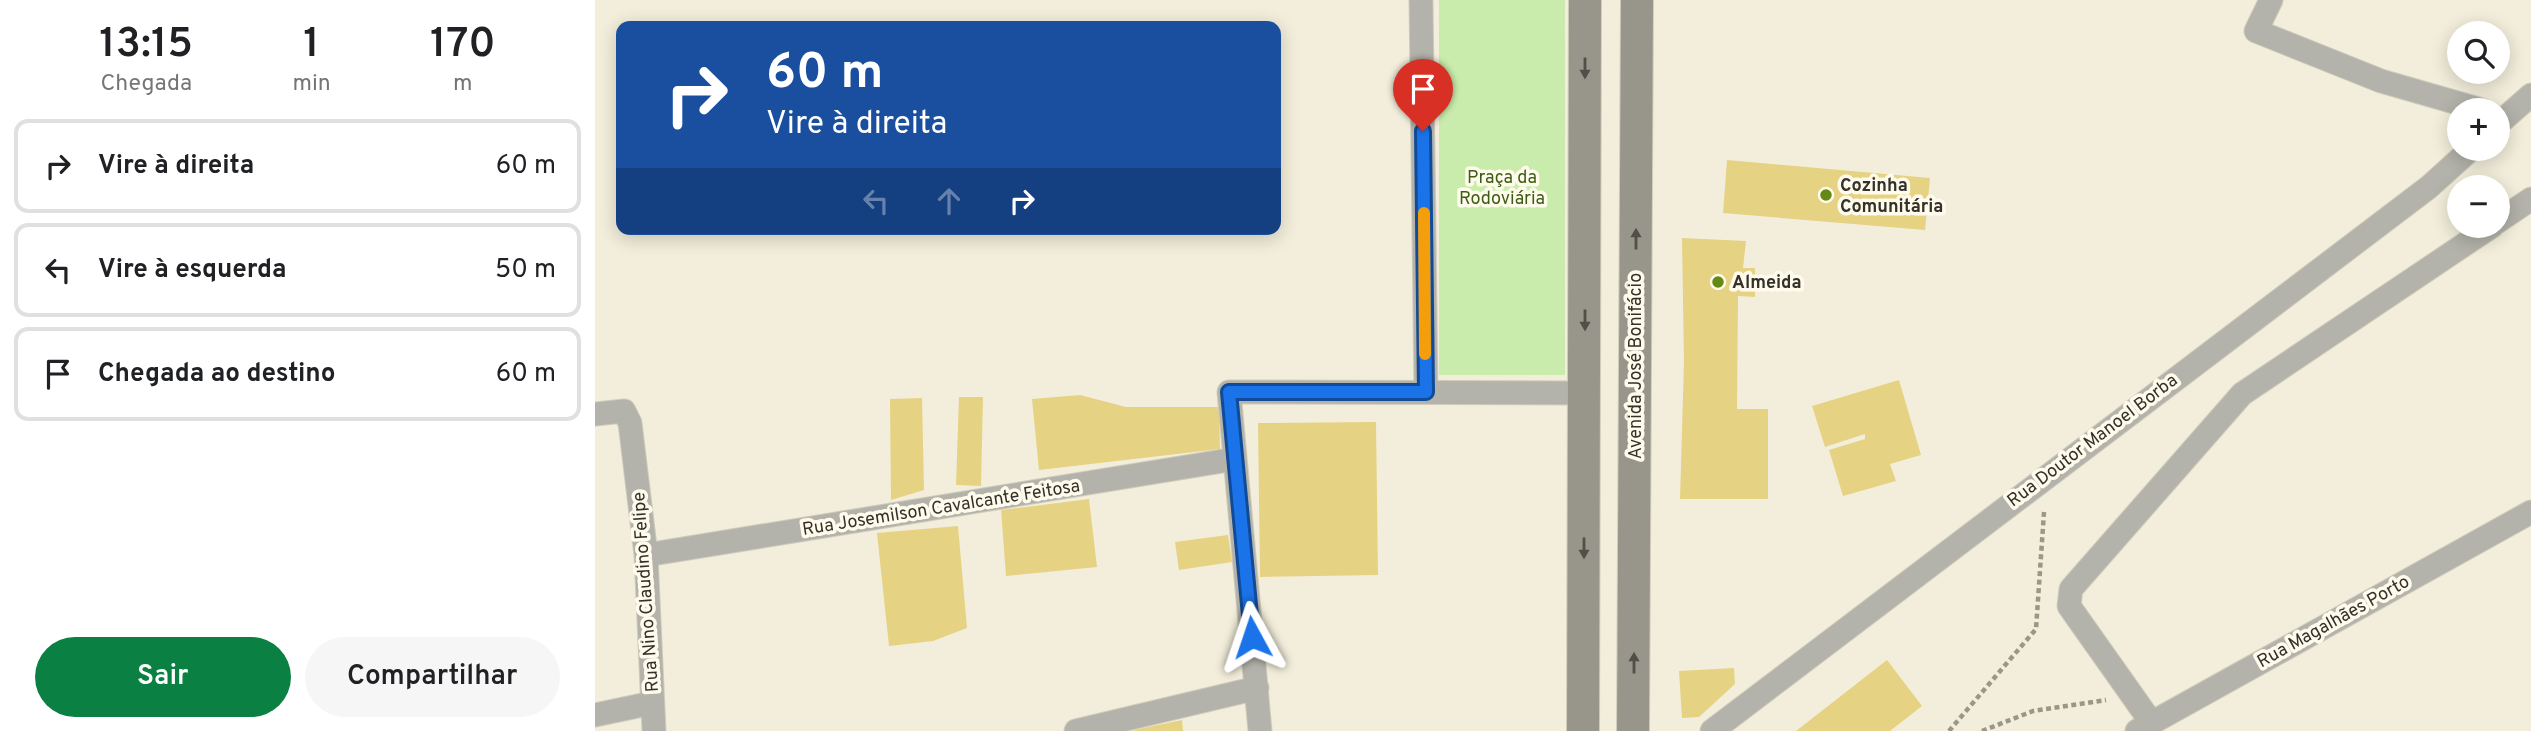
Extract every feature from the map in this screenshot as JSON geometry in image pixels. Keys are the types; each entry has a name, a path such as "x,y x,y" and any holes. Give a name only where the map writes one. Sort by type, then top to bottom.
{"main road":[{"path":"1583,731 1585,0"},
{"name":"Avenida José Bonifácio","path":"1633,731 1637,0"}],"street":[{"path":"1421,0 1426,392"},
{"path":"2271,0 2256,31 2381,80 2447,100"},
{"path":"2510,111 2531,95"},
{"path":"2510,120 2531,121"},
{"name":"Rua Doutor Manoel Borba","path":"1712,731 2428,187 2457,161"},
{"path":"2510,213 2531,199"},
{"path":"2144,727 2132,695 2069,606 2071,589 2242,394 2474,238"},
{"path":"1260,731 1229,392 1585,393"},
{"name":"Rua Nino Claudino Felipe","path":"595,414 627,412 646,555 654,731"},
{"name":"Rua Josemilson Cavalcante Feitosa","path":"646,555 1235,459"},
{"name":"Rua Magalhães Porto","path":"2144,727 2531,512"},
{"path":"1076,731 1257,688"},
{"path":"595,715 652,703"}],"path":[{"path":"1949,731 2036,629 2045,506"},
{"path":"1982,731 2033,711 2132,695"}],"green space":[{"name":"Praça da Rodoviária","path":"1439,0 1565,0 1565,375 1439,375"}],"building":[{"name":"Cozinha Comunitária","path":"1727,160 1930,178 1925,230 1723,213"},
{"path":"1682,238 1746,241 1743,268 1755,268 1755,297 1738,296 1737,409 1768,409 1768,499 1680,499 1684,362"},
{"path":"1899,380 1921,455 1890,464 1896,481 1843,496 1829,450 1865,439 1865,434 1825,447 1812,406"},
{"path":"1080,395 1126,407 1219,407 1220,449 1039,470 1032,399"},
{"path":"959,397 983,397 981,486 956,485"},
{"path":"922,398 924,490 891,500 890,399"},
{"path":"1376,422 1378,575 1260,577 1258,423"},
{"path":"1089,499 1097,567 1006,576 1001,510"},
{"path":"958,526 967,628 933,641 889,646 877,533"},
{"path":"1228,535 1232,562 1179,570 1175,542"},
{"path":"1887,660 1922,706 1890,731 1796,731"},
{"path":"1734,668 1735,684 1699,717 1682,718 1679,671"},
{"path":"1182,720 1183,731 1134,731 1134,730"}],"slow traffic":[{"path":"1424,213 1425,354"}],"place":[{"name":"Cozinha Comunitária","path":"1826,195"},
{"name":"Almeida","path":"1718,282"}],"route":[{"path":"1252,637 1229,392 1426,392 1423,131"}]}
